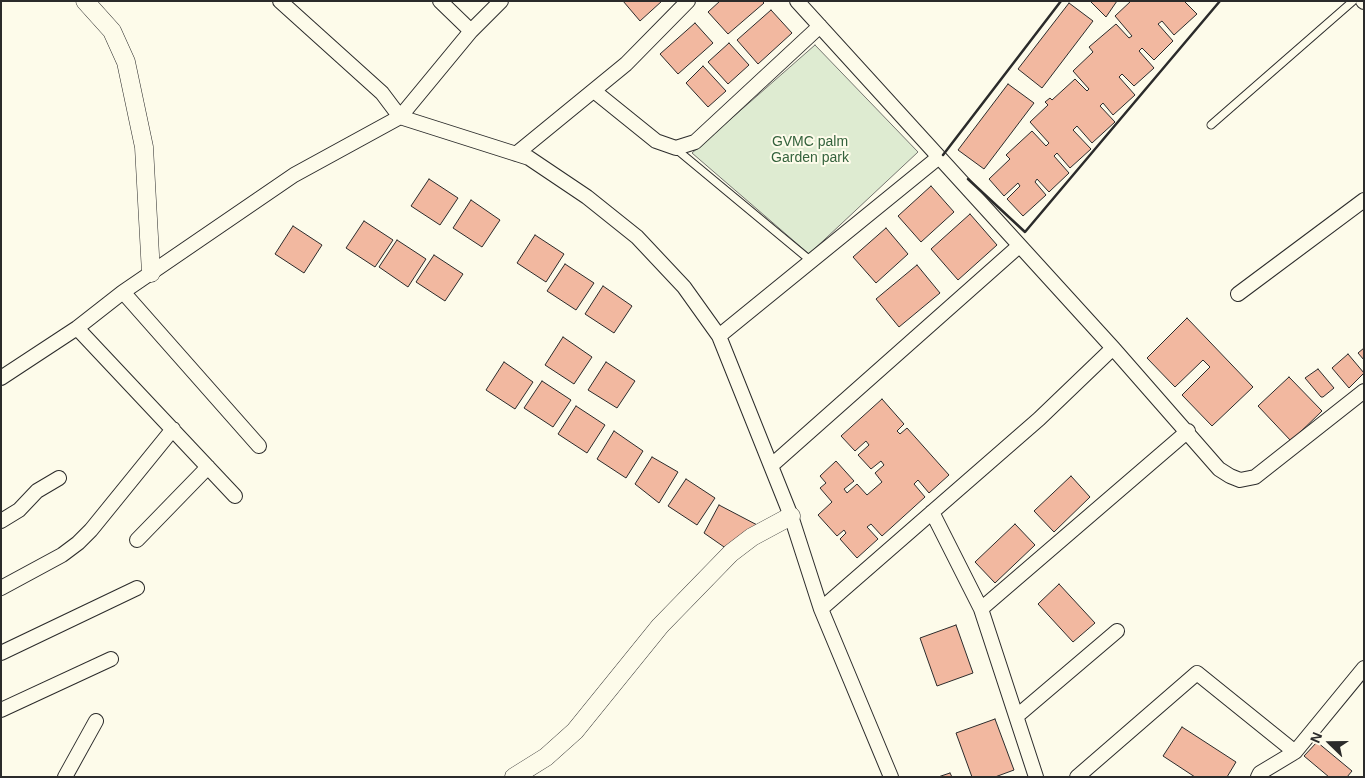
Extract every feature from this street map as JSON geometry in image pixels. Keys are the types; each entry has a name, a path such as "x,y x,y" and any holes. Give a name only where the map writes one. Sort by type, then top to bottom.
{"street":[{"path":"85,1 112,31 126,62 144,147 151,273"},
{"path":"280,1 382,93 400,117 529,158 587,197 637,237 684,287 719,336 791,516 821,609 891,777"},
{"path":"440,1 471,31"},
{"path":"1,378 77,328 123,292 294,175 400,117 471,31 501,1"},
{"path":"516,154 626,64 688,1"},
{"path":"797,1 1113,348 1219,468 1230,476 1240,480 1254,477 1364,391"},
{"path":"594,91 656,141 676,148 695,142 820,26"},
{"path":"719,336 939,157"},
{"path":"1238,294 1364,200"},
{"path":"772,466 1019,246"},
{"path":"123,292 259,446"},
{"path":"77,328 235,496"},
{"path":"821,609 1039,418 1113,348"},
{"path":"1,588 62,555 78,543 91,530 172,429"},
{"path":"981,609 1188,431"},
{"path":"137,540 208,467"},
{"path":"1,521 19,510 37,491 59,478"},
{"path":"932,512 981,609 1036,777"},
{"path":"514,777 546,757 575,731 660,626 731,553 752,538 791,516"},
{"path":"1,653 137,588"},
{"path":"1017,716 1117,631"},
{"path":"1,710 111,659"},
{"path":"1258,777 1260,773 1294,752 1364,668"},
{"path":"1077,777 1197,673 1294,752"},
{"path":"65,777 96,721"}],"lane":[{"path":"1211,125 1353,1"},
{"path":"676,148 811,261"}],"green space":[{"name":"GVMC palm Garden park","path":"815,45 918,152 809,254 692,153"}],"building":[{"path":"623,1 662,1 640,21"},
{"path":"720,1 762,1 764,3 728,34 708,12"},
{"path":"1090,1 1117,1 1106,17"},
{"path":"1131,1 1184,1 1197,14 1174,35 1162,21 1158,24 1173,41 1154,60 1142,48 1139,51 1154,68 1134,86 1122,74 1119,77 1135,95 1113,115 1103,103 1100,106 1115,122 1092,143 1077,126 1073,130 1091,149 1070,168 1057,153 1054,156 1069,173 1049,192 1037,179 1035,182 1046,195 1023,216 1007,199 1020,186 1018,183 1004,196 989,179 1010,159 1006,155 1032,131 1046,146 1049,143 1030,122 1048,105 1045,102 1050,98 1052,100 1075,79 1087,91 1089,89 1073,71 1093,52 1089,47 1116,24 1129,38 1132,36 1115,16"},
{"path":"1069,3 1093,21 1042,88 1018,69"},
{"path":"771,10 792,33 758,64 737,40"},
{"path":"695,23 713,43 678,74 660,54"},
{"path":"729,43 749,65 728,84 708,62"},
{"path":"703,66 726,91 708,107 686,83"},
{"path":"1008,84 1034,103 984,169 958,150"},
{"path":"429,179 458,198 440,225 411,206"},
{"path":"931,186 954,212 921,242 898,216"},
{"path":"471,200 500,220 482,247 453,228"},
{"path":"970,214 997,245 958,280 931,249"},
{"path":"364,221 393,240 375,267 346,248"},
{"path":"293,226 322,245 304,273 275,254"},
{"path":"886,228 908,254 876,283 853,257"},
{"path":"535,235 564,254 546,282 517,263"},
{"path":"397,240 426,259 408,287 379,267"},
{"path":"434,255 463,274 445,301 416,282"},
{"path":"565,264 594,283 576,310 547,291"},
{"path":"917,265 940,293 899,327 876,299"},
{"path":"603,286 632,306 614,333 585,314"},
{"path":"1187,318 1253,387 1212,426 1182,395 1210,367 1203,360 1175,387 1147,358"},
{"path":"563,337 592,357 574,384 545,365"},
{"path":"1364,348 1364,360 1358,353"},
{"path":"1348,354 1364,373 1349,388 1332,368"},
{"path":"504,362 533,382 515,409 486,390"},
{"path":"606,362 635,381 617,408 588,390"},
{"path":"1318,369 1334,388 1323,397 1305,378"},
{"path":"1289,377 1322,411 1291,441 1258,406"},
{"path":"542,381 571,400 553,427 524,408"},
{"path":"882,399 904,424 897,431 900,434 907,428 949,475 929,493 918,480 914,484 925,497 882,536 871,524 867,527 878,539 857,558 840,539 846,533 844,530 837,536 818,515 832,502 820,488 826,483 820,476 836,461 854,481 844,489 847,493 857,484 867,495 882,482 875,473 884,465 881,461 871,469 858,455 869,445 866,441 855,451 841,436"},
{"path":"576,406 605,425 587,453 558,434"},
{"path":"614,431 643,451 626,478 597,459"},
{"path":"652,457 678,472 659,503 635,484"},
{"path":"1071,476 1090,497 1054,532 1034,511"},
{"path":"686,479 715,498 697,525 668,506"},
{"path":"719,505 761,527 727,549 704,533"},
{"path":"1015,524 1035,545 995,583 975,562"},
{"path":"1059,584 1095,623 1073,642 1038,604"},
{"path":"956,625 973,673 937,686 920,638"},
{"path":"995,719 1014,770 995,777 972,777 956,733"},
{"path":"1182,727 1236,762 1227,777 1195,777 1163,756"},
{"path":"1317,742 1352,771 1347,777 1329,777 1304,756"},
{"path":"950,773 952,777 938,777"}],"wall":[{"path":"943,155 1061,1"},
{"path":"968,179 1025,232 1220,1"}]}
